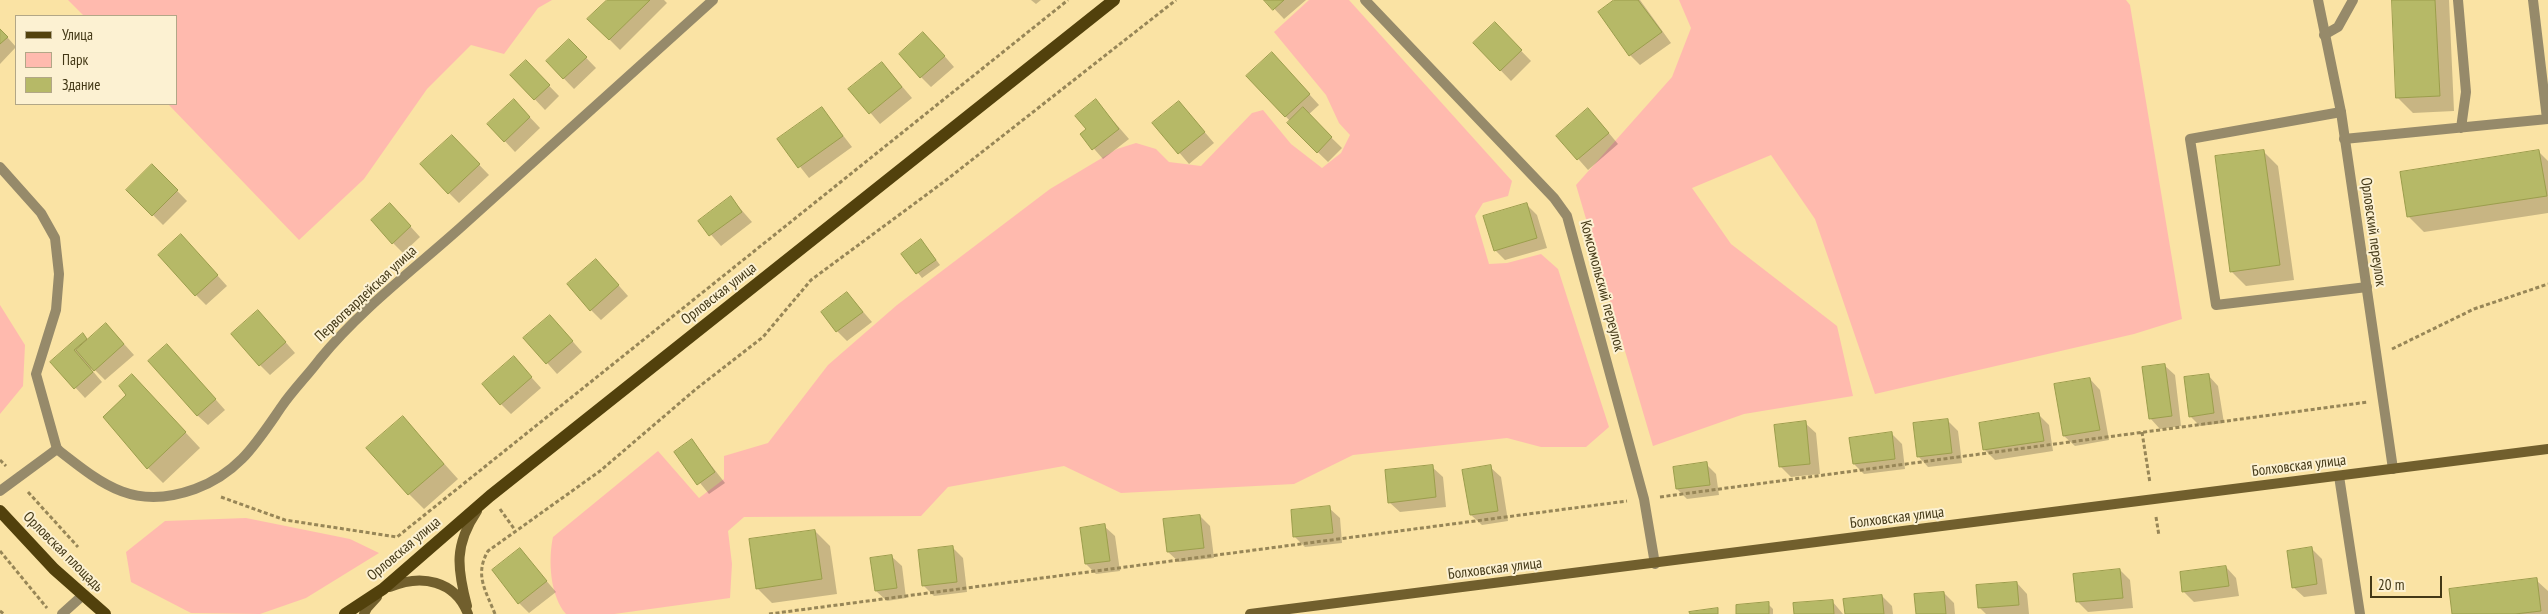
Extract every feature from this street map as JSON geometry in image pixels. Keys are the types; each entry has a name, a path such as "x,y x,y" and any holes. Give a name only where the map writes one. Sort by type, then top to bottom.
{"main road":[{"name":"Орловская улица","path":"345,614 383,589 482,502 1114,0"},
{"name":"Болховская улица","path":"1250,614 2548,449"},
{"path":"469,614 458,574 459,554 462,537 482,502"},
{"name":"Орловская площадь","path":"0,511 82,596 105,614"},
{"path":"364,614 383,589 407,580 432,581 452,591 464,604 469,614"}],"street":[{"name":"Первогвардейская улица","path":"57,449 94,478 115,490 153,496 172,495 197,488 231,469 260,441 283,405 339,336 713,0"},
{"name":"Комсомольский переулок","path":"1365,0 1554,198 1567,216 1644,499 1655,564"},
{"name":"Орловский переулок","path":"2318,0 2341,112 2393,469"},
{"path":"2324,35 2338,28 2353,0"},
{"path":"2458,0 2466,92 2461,128"},
{"path":"2344,139 2547,119 2533,0"},
{"path":"2341,112 2190,139 2216,306 2366,287"},
{"path":"0,167 41,214 55,238 59,274 56,310 36,374 57,449 0,491"},
{"path":"2339,476 2360,614"},
{"path":"62,614 82,596"}],"path":[{"path":"197,488 285,520 397,537 1068,0"},
{"path":"495,614 481,577 481,564 488,551 600,471 696,389 763,337 811,280 945,181 1176,0"},
{"path":"2377,356 2474,309 2548,284"},
{"path":"769,614 2383,400"},
{"path":"0,460 78,547"},
{"path":"0,551 52,614"},
{"path":"0,611 4,614"}],"green space":[{"path":"68,0 552,0 538,8 504,54 471,45 427,89 364,179 299,240 169,105 178,105 178,15 83,15"},
{"path":"1309,0 1349,0 1512,181 1508,196 1483,203 1475,216 1489,264 1507,263 1541,254 1558,269 1609,427 1586,447 1541,447 1507,438 1353,455 1294,484 1121,493 1064,466 948,487 921,516 744,517 728,531 732,564 730,598 614,614 566,614 557,598 552,577 551,546 553,537 658,451 699,498 724,479 724,456 768,443 828,365 897,305 1050,189 1117,149 1136,143 1156,149 1169,162 1201,166 1252,113 1263,110 1291,144 1322,168 1341,153 1350,135 1339,123 1326,95 1274,32"},
{"path":"1679,0 2126,0 2130,5 2182,319 2134,334 1875,394 1815,219 1771,155 1692,188 1731,244 1837,326 1853,396 1744,414 1653,446 1576,185 1672,77 1691,28"},
{"path":"0,305 25,345 23,386 0,414"},
{"path":"246,518 350,539 379,553 306,598 260,614 191,613 131,582 126,552 165,521"}],"building":[{"path":"607,0 650,0 609,40 587,19"},
{"path":"1264,0 1284,0 1273,10"},
{"path":"1614,0 1638,0 1662,32 1629,56 1598,12"},
{"path":"2392,0 2435,0 2440,96 2396,98"},
{"path":"1495,22 1522,50 1500,71 1473,43"},
{"path":"0,29 8,37 0,44"},
{"path":"923,32 945,56 920,78 899,54"},
{"path":"569,39 587,57 563,79 546,61"},
{"path":"1272,52 1310,94 1285,117 1246,76"},
{"path":"526,60 550,85 534,100 510,75"},
{"path":"882,62 902,87 869,114 848,89"},
{"path":"514,99 530,117 504,142 487,124"},
{"path":"1096,99 1119,129 1092,150 1080,134 1086,129 1075,116"},
{"path":"1179,101 1205,132 1178,154 1152,123"},
{"path":"822,107 843,136 798,168 777,139"},
{"path":"1303,107 1332,137 1317,153 1287,123"},
{"path":"1588,108 1609,133 1577,160 1556,136"},
{"path":"452,135 480,164 448,194 420,164"},
{"path":"2264,150 2280,265 2230,272 2215,156"},
{"path":"2539,150 2547,196 2407,217 2400,172"},
{"path":"152,164 178,190 152,216 126,190"},
{"path":"731,196 742,212 709,236 698,221"},
{"path":"390,203 411,226 392,244 371,220"},
{"path":"1527,203 1537,238 1494,251 1483,216"},
{"path":"181,234 218,275 195,296 158,255"},
{"path":"921,239 936,260 916,274 901,254"},
{"path":"596,259 619,285 590,311 567,284"},
{"path":"847,292 863,312 836,332 821,312"},
{"path":"258,310 286,342 259,366 231,334"},
{"path":"550,315 573,341 546,364 523,338"},
{"path":"106,323 124,344 94,371 76,350"},
{"path":"83,333 87,339 74,350 93,372 74,389 50,362"},
{"path":"167,344 216,399 197,416 148,361"},
{"path":"514,356 532,377 500,405 482,384"},
{"path":"2165,364 2172,416 2149,419 2142,367"},
{"path":"132,374 186,432 147,469 103,417 126,395 119,386"},
{"path":"2209,374 2214,413 2189,417 2184,377"},
{"path":"2090,378 2100,430 2063,436 2054,384"},
{"path":"2039,413 2044,441 1983,450 1979,423"},
{"path":"403,416 444,464 408,495 366,448"},
{"path":"1948,419 1952,453 1917,457 1913,423"},
{"path":"1806,421 1810,464 1779,467 1774,425"},
{"path":"1892,432 1895,459 1853,464 1849,438"},
{"path":"692,439 715,472 697,485 674,452"},
{"path":"1707,462 1710,485 1676,489 1673,467"},
{"path":"1433,465 1436,497 1388,503 1385,470"},
{"path":"1491,465 1498,511 1470,515 1462,470"},
{"path":"1330,506 1333,533 1293,537 1291,510"},
{"path":"1200,515 1204,548 1167,552 1163,519"},
{"path":"1105,524 1110,561 1085,564 1080,528"},
{"path":"815,530 822,579 756,589 749,539"},
{"path":"953,546 957,582 922,586 918,550"},
{"path":"2312,547 2317,584 2292,588 2287,551"},
{"path":"520,548 547,581 518,604 492,570"},
{"path":"892,555 897,588 875,591 870,558"},
{"path":"2226,566 2229,586 2182,592 2180,572"},
{"path":"2120,569 2123,598 2076,602 2073,574"},
{"path":"2537,578 2541,611 2515,614 2452,614 2449,589"},
{"path":"2017,582 2019,605 1978,608 1976,585"},
{"path":"1944,592 1946,614 1916,614 1914,594"},
{"path":"1882,595 1884,614 1845,614 1843,599"},
{"path":"1833,600 1834,614 1794,614 1793,603"},
{"path":"1769,602 1769,614 1736,614 1736,605"},
{"path":"1718,608 1718,614 1690,614 1689,612"}]}
